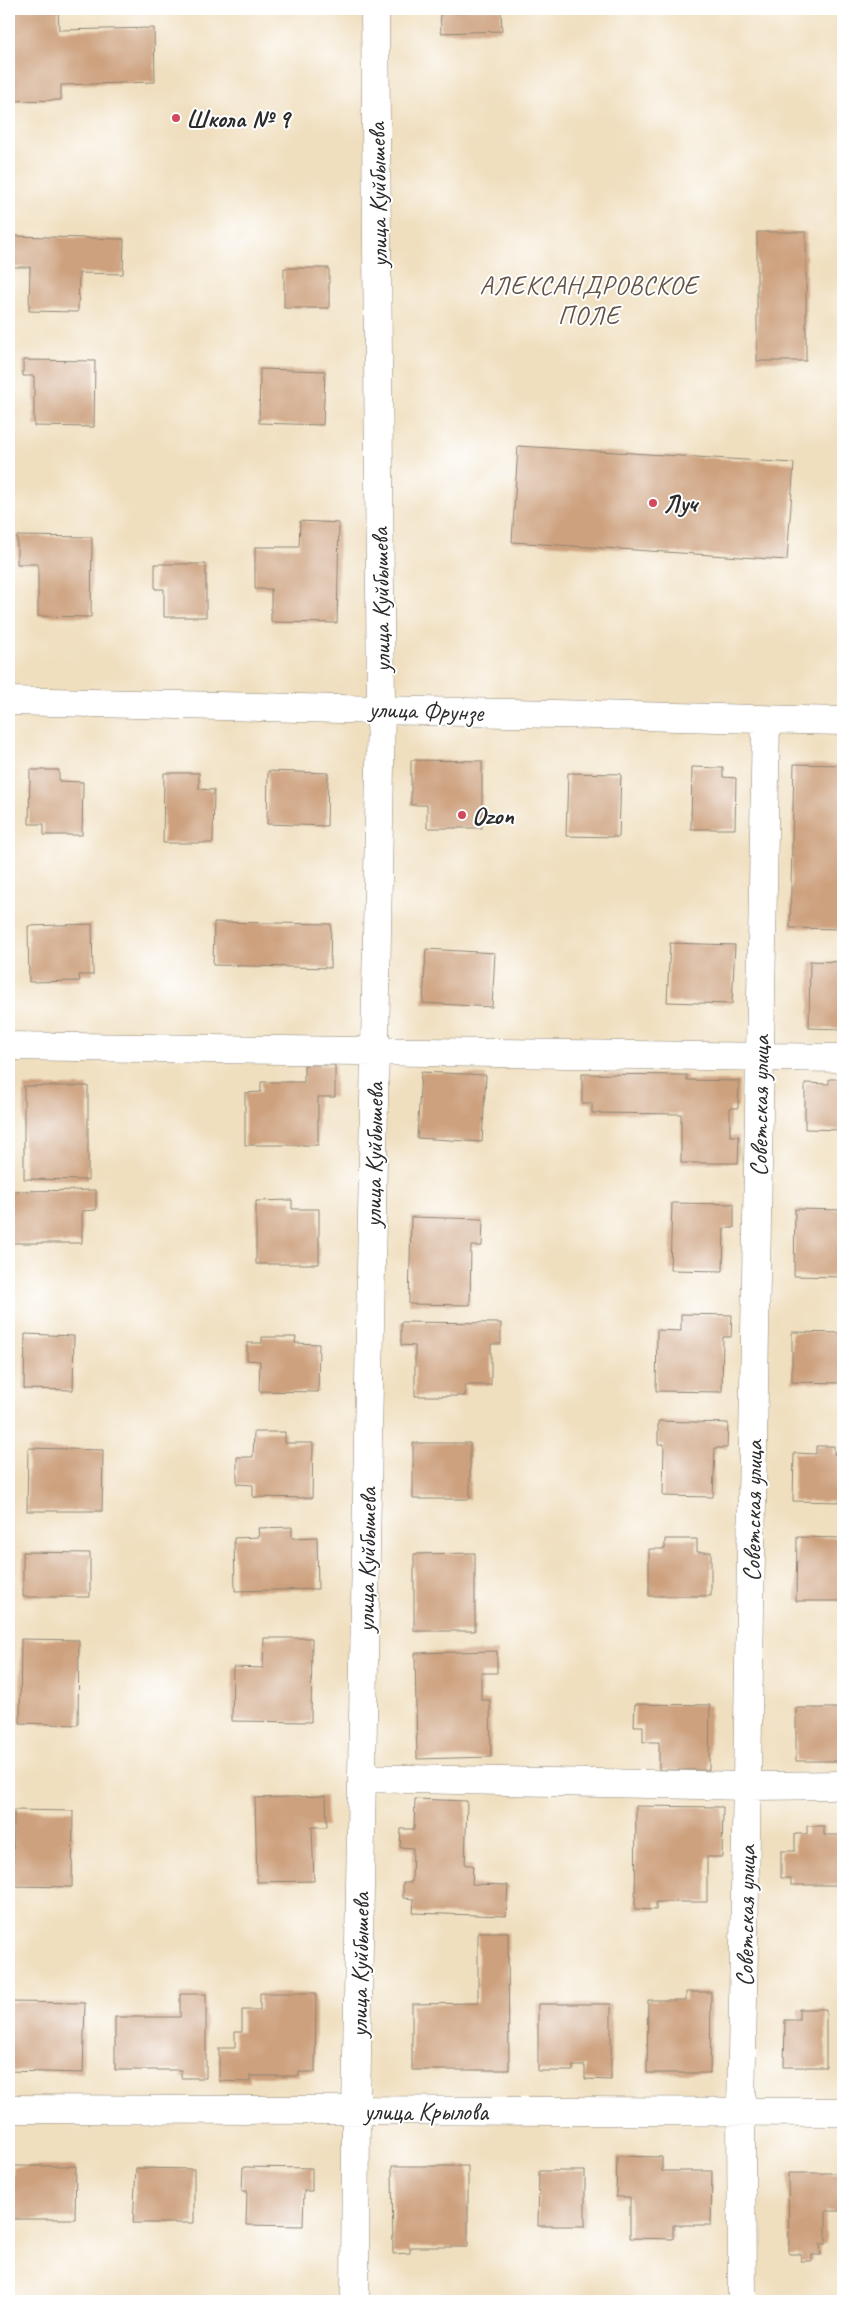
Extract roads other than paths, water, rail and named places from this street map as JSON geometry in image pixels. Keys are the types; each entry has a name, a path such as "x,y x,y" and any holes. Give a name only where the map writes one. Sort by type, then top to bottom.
{"street":[{"name":"улица Куйбышева","path":"355,2301 356,2111 381,709 375,9"},
{"name":"улица Фрунзе","path":"9,700 843,721"},
{"name":"Советская улица","path":"742,2301 742,2111 766,720"},
{"path":"9,1046 843,1058"},
{"path":"362,1778 747,1786 843,1785"},
{"name":"улица Крылова","path":"9,2108 843,2112"}],"place":[{"name":"Школа № 9","path":"176,118"},
{"name":"Луч","path":"653,503"},
{"name":"Ozon","path":"462,815"}],"district":[{"name":"АЛЕКСАНДРОВСКОЕ ПОЛЕ","path":"589,300"}]}
